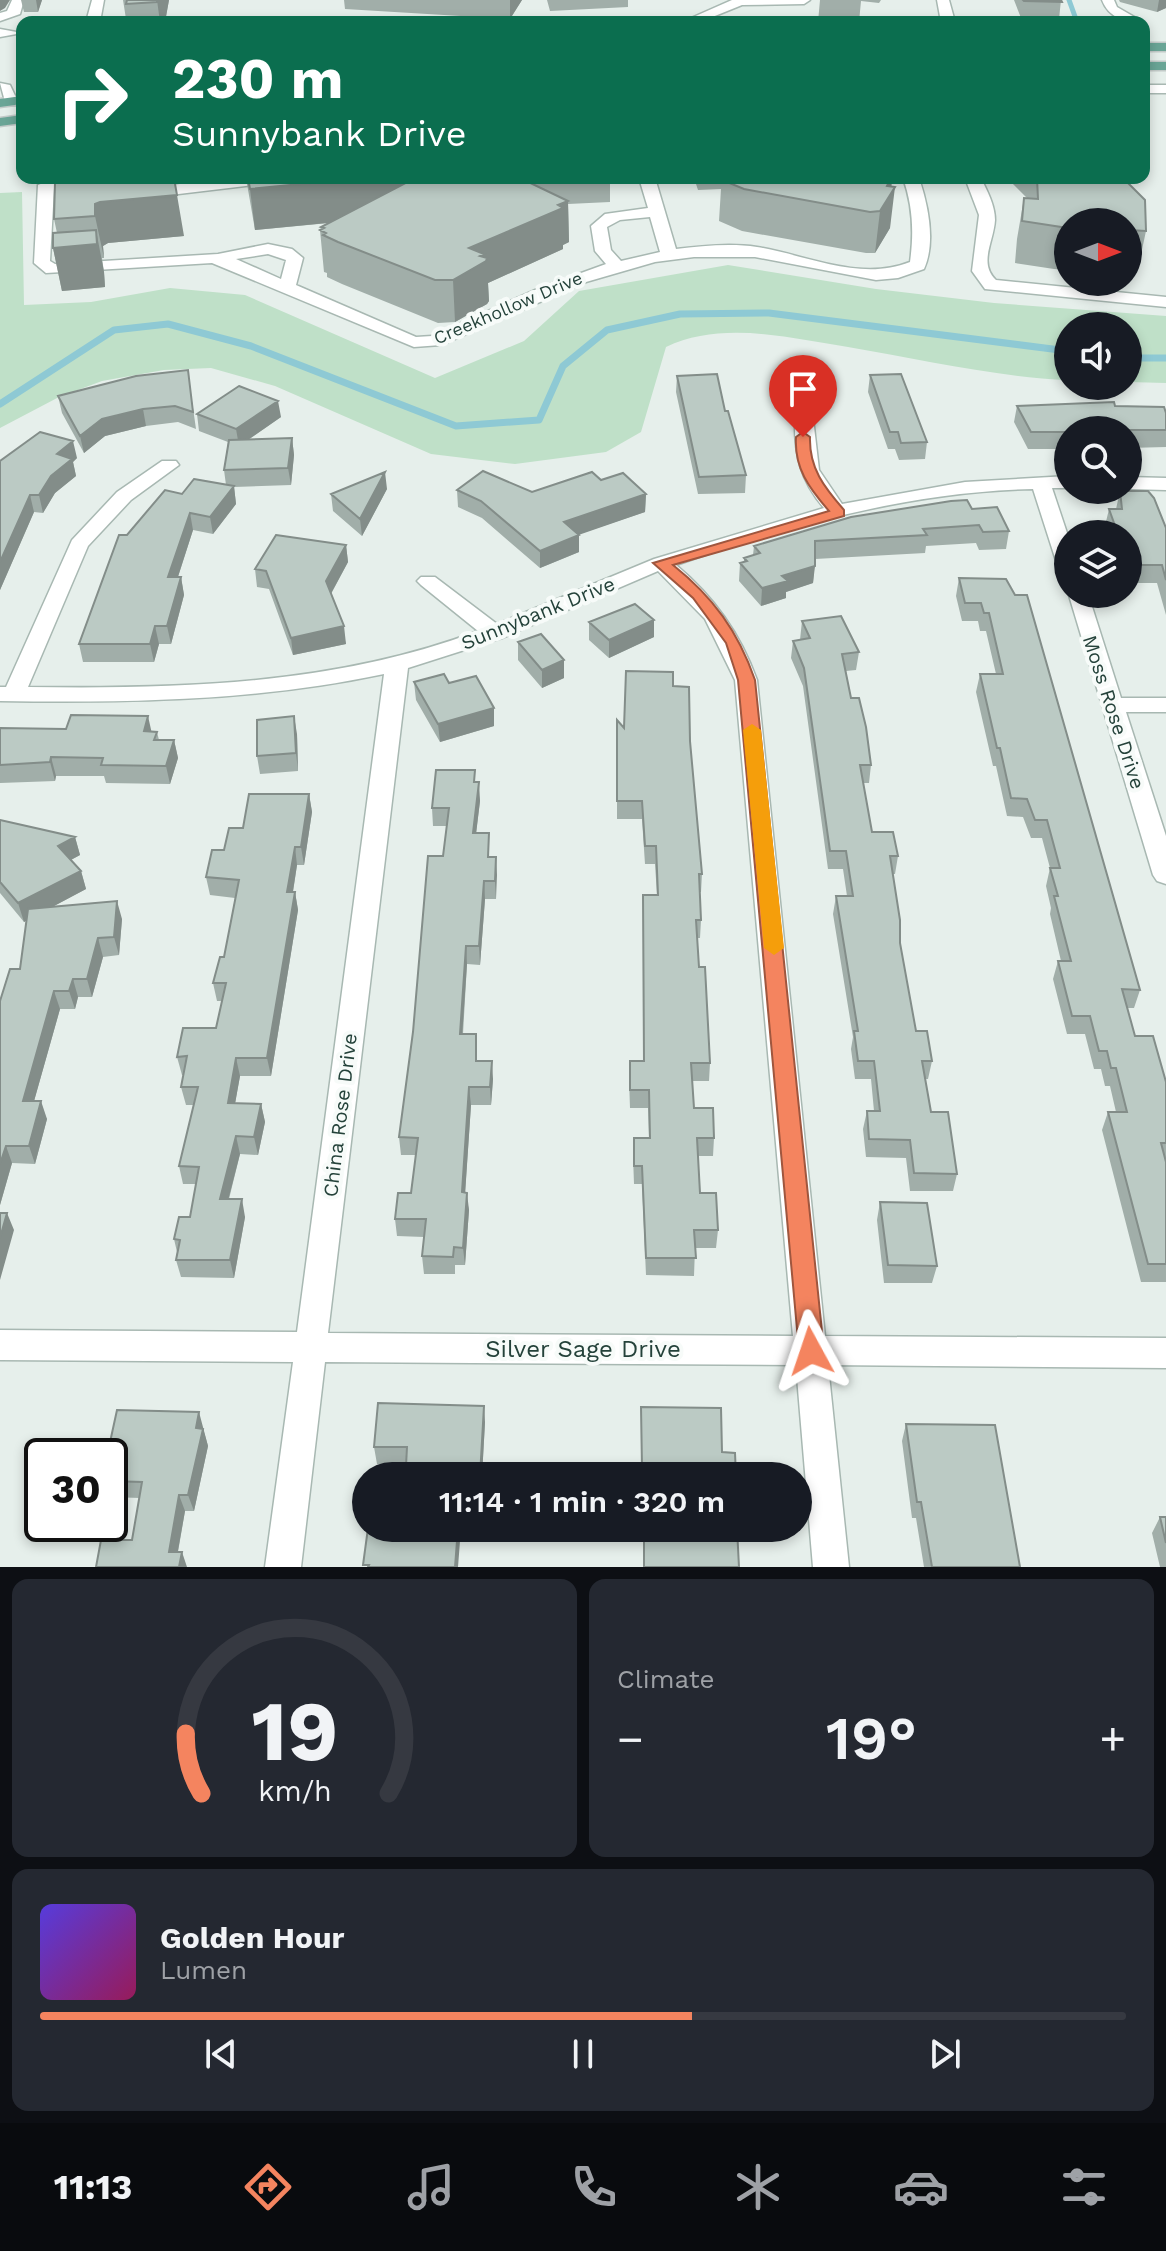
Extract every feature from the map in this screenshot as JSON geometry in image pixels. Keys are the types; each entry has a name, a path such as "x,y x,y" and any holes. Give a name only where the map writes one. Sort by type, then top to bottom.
{"street":[{"path":"0,17 13,14 18,0"},
{"path":"703,16 742,0 804,0"},
{"path":"1108,0 1112,9 1125,16"},
{"path":"0,33 15,33"},
{"path":"0,87 5,88 11,102"},
{"path":"50,184 46,185 50,205 42,263 52,269 74,270 192,257 218,260 286,289 295,258 287,251 252,250 218,260"},
{"path":"131,195 222,184"},
{"path":"649,184 670,257"},
{"name":"Creekhollow Drive","path":"286,289 414,342 435,341 566,280 617,266 670,257 734,250 885,276 903,274 918,265 922,207 913,184"},
{"path":"975,184 987,219 977,269 980,277 991,285 1016,290 1166,302"},
{"path":"617,266 603,251 599,226 604,219 657,212"},
{"path":"804,418 802,455 815,486 839,513"},
{"path":"7,694 79,544 124,496 169,465"},
{"name":"Sunnybank Drive","path":"7,694 165,696 225,692 297,683 397,663 438,653 661,563 839,513 912,497 1054,483"},
{"path":"1142,483 1166,484"},
{"path":"1041,484 1054,524"},
{"path":"661,563 699,594 734,642 746,680 831,1567"},
{"path":"428,581 493,632"},
{"name":"Moss Rose Drive","path":"1081,608 1166,875"},
{"name":"China Rose Drive","path":"283,1567 397,663"},
{"path":"1112,705 1166,705"},
{"name":"Silver Sage Drive","path":"0,1345 1166,1353"}],"green space":[{"path":"22,192 24,305 91,302 170,288 245,295 435,378 524,341 579,291 728,265 876,289 994,303 1113,312 1054,312 1054,379 985,371 780,336 733,333 688,339 666,347 641,432 606,452 515,464 431,454 275,386 211,368 164,370 102,381 59,397 0,428 0,193"},
{"path":"1142,314 1166,316 1166,383 1142,382"}],"building":[{"path":"127,0 157,0 157,2 126,4"},
{"path":"1061,0 1062,2 1024,1"},
{"path":"55,184 175,184 177,195 100,202 95,204 95,216 54,219"},
{"path":"249,184 301,184 250,189"},
{"path":"403,184 533,184 568,201 558,205 563,208 469,248 484,254 480,256 487,258 486,261 453,280 435,280 338,242 323,235 326,233 320,230 324,228 321,227"},
{"path":"732,184 888,184 895,187 880,211 870,212 744,189"},
{"path":"1037,184 1129,184 1145,200 1146,231 1142,231 1142,208 1054,208 1054,226 1022,221 1024,198 1038,199"},
{"path":"96,230 97,244 53,248 53,233"},
{"path":"188,370 193,412 175,406 143,409 102,419 80,436 58,396 136,376"},
{"path":"717,374 725,411 728,411 746,475 699,477 677,376"},
{"path":"901,374 927,442 901,443 898,432 890,432 870,375"},
{"path":"239,386 278,401 236,429 197,414"},
{"path":"1114,402 1115,406 1164,407 1166,430 1142,430 1142,416 1054,416 1054,432 1031,432 1017,406"},
{"path":"40,432 73,441 57,454 72,459 51,476 39,495 30,495 0,562 0,461"},
{"path":"292,438 288,468 224,470 229,440"},
{"path":"483,471 532,492 592,472 601,480 623,473 646,494 564,522 579,535 540,551 481,501 457,490"},
{"path":"385,472 360,519 331,494"},
{"path":"194,479 234,486 210,517 190,513 168,577 181,577 167,626 155,626 150,644 79,644 119,535 127,535 165,490 182,494"},
{"path":"1142,491 1148,491 1154,498 1166,528 1166,580 1162,565 1142,565 1142,520 1113,520 1109,509 1122,509 1121,504 1142,504"},
{"path":"967,500 972,509 997,507 1009,531 983,532 979,525 923,529 927,535 815,541 815,566 782,576 788,581 762,588 740,563 747,561 744,558 760,553 754,546 851,517"},
{"path":"276,535 346,545 326,581 344,626 291,638 266,571 255,569"},
{"path":"959,578 1006,579 1015,595 1027,595 1140,990 1122,989 1135,1036 1153,1036 1166,1082 1166,1143 1161,1143 1166,1162 1166,1264 1148,1264 1108,1112 1127,1112 1116,1068 1111,1068 1107,1051 1099,1051 1090,1016 1072,1016 1058,961 1071,961 1054,896 1058,896 1050,868 1060,868 1047,820 1035,820 1027,799 1011,798 1000,748 997,748 980,674 1003,674 989,613 984,613 981,603 965,603"},
{"path":"635,604 654,620 609,640 589,622"},
{"path":"841,616 859,652 842,654 851,698 859,698 866,727 871,765 860,765 872,832 893,832 898,856 890,856 900,920 900,943 916,1031 927,1031 932,1061 922,1061 931,1112 948,1112 957,1174 914,1173 910,1140 869,1139 867,1111 880,1111 874,1061 858,1061 854,1031 858,1031 836,896 853,896 846,851 830,851 804,668 793,641 810,638 802,621"},
{"path":"541,634 564,660 542,670 518,642"},
{"path":"626,671 673,672 673,686 689,687 690,741 702,874 699,874 701,920 696,920 699,967 705,967 710,1063 691,1063 694,1108 713,1108 714,1138 697,1138 700,1193 716,1193 718,1230 694,1230 696,1258 646,1258 642,1166 634,1166 634,1138 650,1138 649,1090 630,1090 630,1061 644,1061 643,895 658,895 656,846 645,846 642,801 617,801 617,720 624,728"},
{"path":"444,674 449,683 476,676 494,708 438,724 414,682"},
{"path":"71,715 148,716 144,731 157,732 154,740 174,740 166,766 101,765 103,758 51,757 50,762 0,765 0,728 66,729"},
{"path":"294,716 296,753 257,756 257,720"},
{"path":"436,770 475,770 474,782 479,782 473,833 489,833 488,857 496,857 495,881 484,881 479,946 466,946 460,1034 476,1034 476,1061 492,1061 490,1087 469,1087 462,1192 467,1193 463,1248 454,1247 453,1257 422,1256 426,1219 395,1219 398,1193 411,1193 418,1138 399,1137 413,1032 428,856 443,856 449,808 432,808"},
{"path":"249,794 309,794 301,847 295,847 287,892 295,892 267,1058 236,1058 228,1103 261,1104 254,1137 236,1136 220,1199 242,1199 230,1260 176,1260 180,1240 174,1239 179,1217 190,1217 199,1167 179,1166 198,1087 181,1087 187,1056 177,1057 183,1028 216,1028 226,983 213,983 220,957 224,957 239,880 206,877 212,850 224,850 229,828 243,828"},
{"path":"0,820 75,837 58,846 81,871 18,903 0,882"},
{"path":"117,901 114,937 98,938 87,979 73,979 69,991 54,991 23,1101 41,1101 29,1146 6,1146 0,1164 0,1001 10,969 20,969 28,909"},
{"path":"880,1202 927,1203 937,1266 888,1265"},
{"path":"0,1213 7,1213 0,1238"},
{"path":"378,1403 484,1406 481,1462 406,1462 407,1447 374,1447"},
{"path":"641,1407 721,1408 722,1452 735,1453 735,1462 642,1462"},
{"path":"117,1410 199,1412 196,1428 203,1429 188,1495 179,1495 169,1552 182,1552 179,1567 96,1567 101,1542 132,1540 142,1482 128,1482 128,1438 111,1438"},
{"path":"906,1424 995,1425 1020,1567 932,1567 921,1502 917,1502"},
{"path":"1160,1517 1166,1517 1166,1543"},
{"path":"366,1542 457,1542 455,1567 363,1565"},
{"path":"644,1542 738,1542 739,1567 644,1567"}],"waterway":[{"path":"1069,0 1075,16"},
{"path":"0,404 114,330 168,324 251,346 456,426 539,420 563,366 607,330 680,314 769,313 1054,349"},
{"path":"1142,358 1166,358"}],"slow traffic":[{"path":"752,730 774,948"}],"route":[{"path":"803,437 802,455 815,486 839,513 661,563 699,594 734,642 746,680 811,1351"}]}
